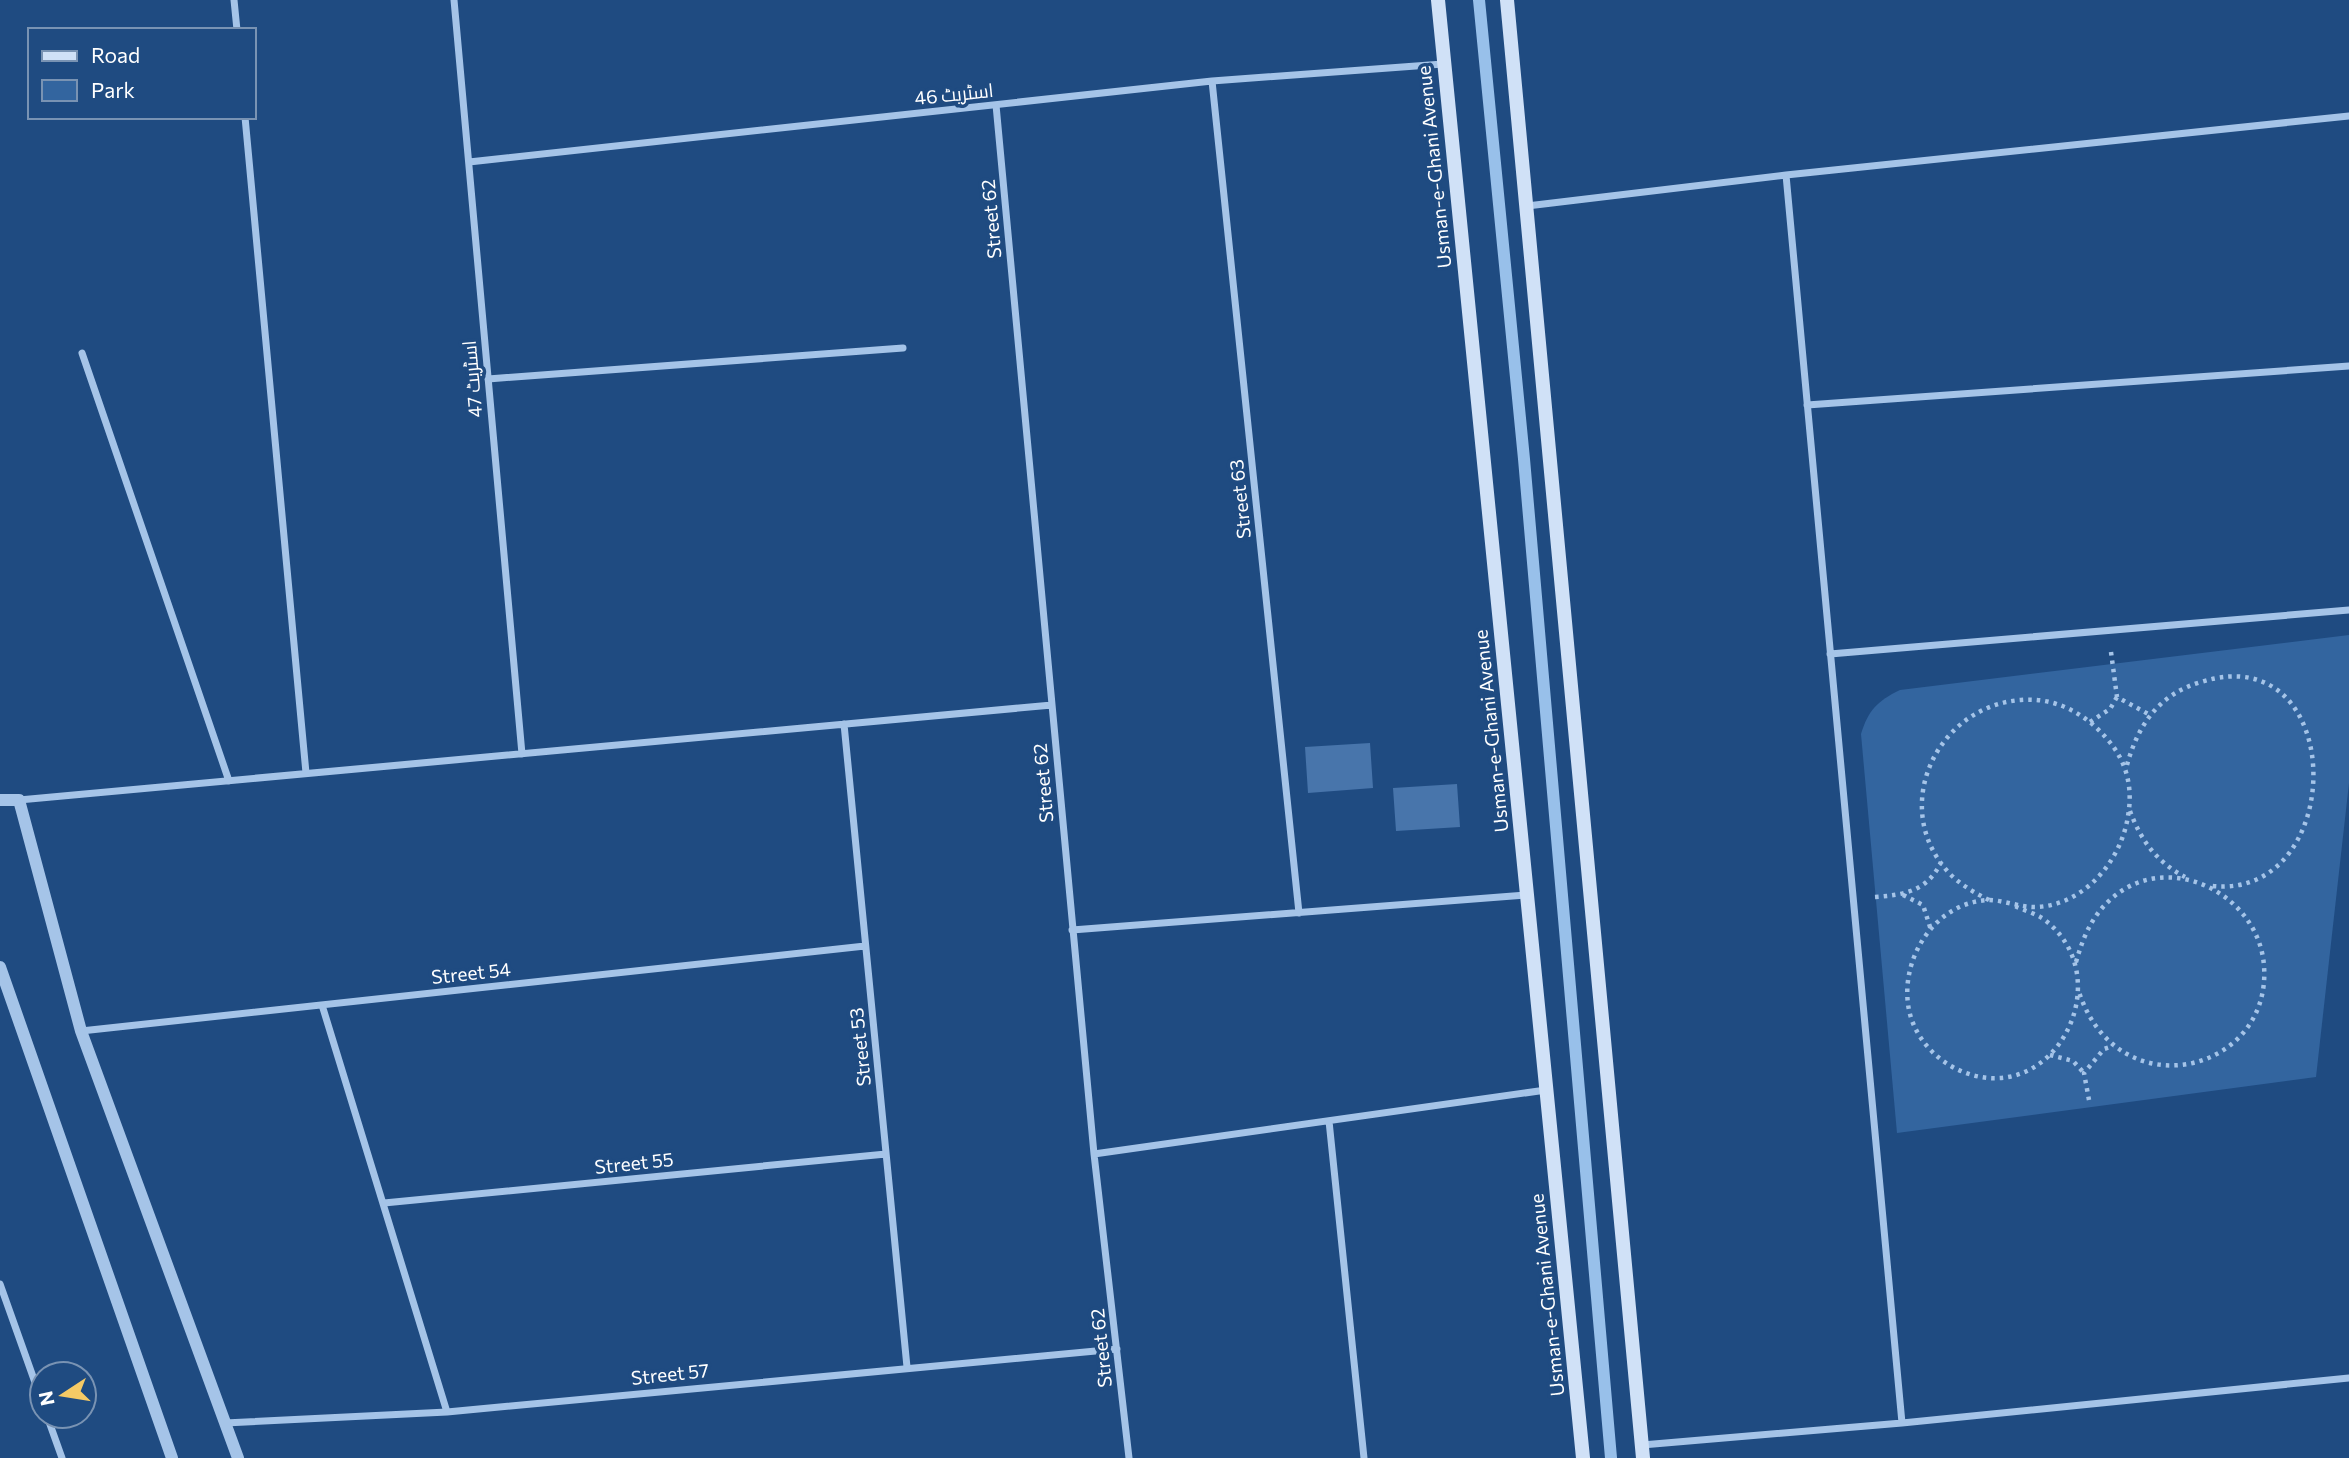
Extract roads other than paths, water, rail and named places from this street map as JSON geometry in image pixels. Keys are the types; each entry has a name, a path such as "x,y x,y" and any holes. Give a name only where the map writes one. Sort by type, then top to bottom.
{"main road":[{"name":"Usman-e-Ghani Avenue","path":"1438,0 1583,1458"},
{"path":"1507,0 1642,1452"}],"street":[{"path":"234,0 237,28"},
{"name":"اسٹریٹ 47","path":"454,0 522,754"},
{"name":"اسٹریٹ 46","path":"469,162 1212,81 1443,64"},
{"name":"Street 63","path":"1212,81 1299,913"},
{"name":"Street 62","path":"996,105 1094,1154 1129,1458"},
{"path":"1526,206 1786,175 2349,116"},
{"path":"245,119 306,773"},
{"path":"1786,175 1902,1423"},
{"path":"488,379 903,348"},
{"path":"82,352 229,781"},
{"path":"1807,405 2349,366"},
{"path":"1830,654 2349,610"},
{"path":"0,800 1052,705"},
{"name":"Street 53","path":"844,724 907,1367"},
{"path":"19,800 81,1031 238,1458"},
{"path":"1072,930 1527,895"},
{"name":"Street 54","path":"81,1031 866,946"},
{"path":"0,967 172,1458"},
{"path":"322,1005 447,1412"},
{"path":"1094,1154 1546,1090"},
{"path":"1328,1121 1364,1458"},
{"name":"Street 55","path":"384,1203 886,1154"},
{"path":"0,1284 28,1363"},
{"name":"Street 57","path":"225,1423 447,1412 1117,1349"},
{"path":"1642,1452 2349,1378"},
{"path":"52,1430 62,1458"}],"waterway":[{"path":"1479,0 1524,459 1611,1458"}]}
